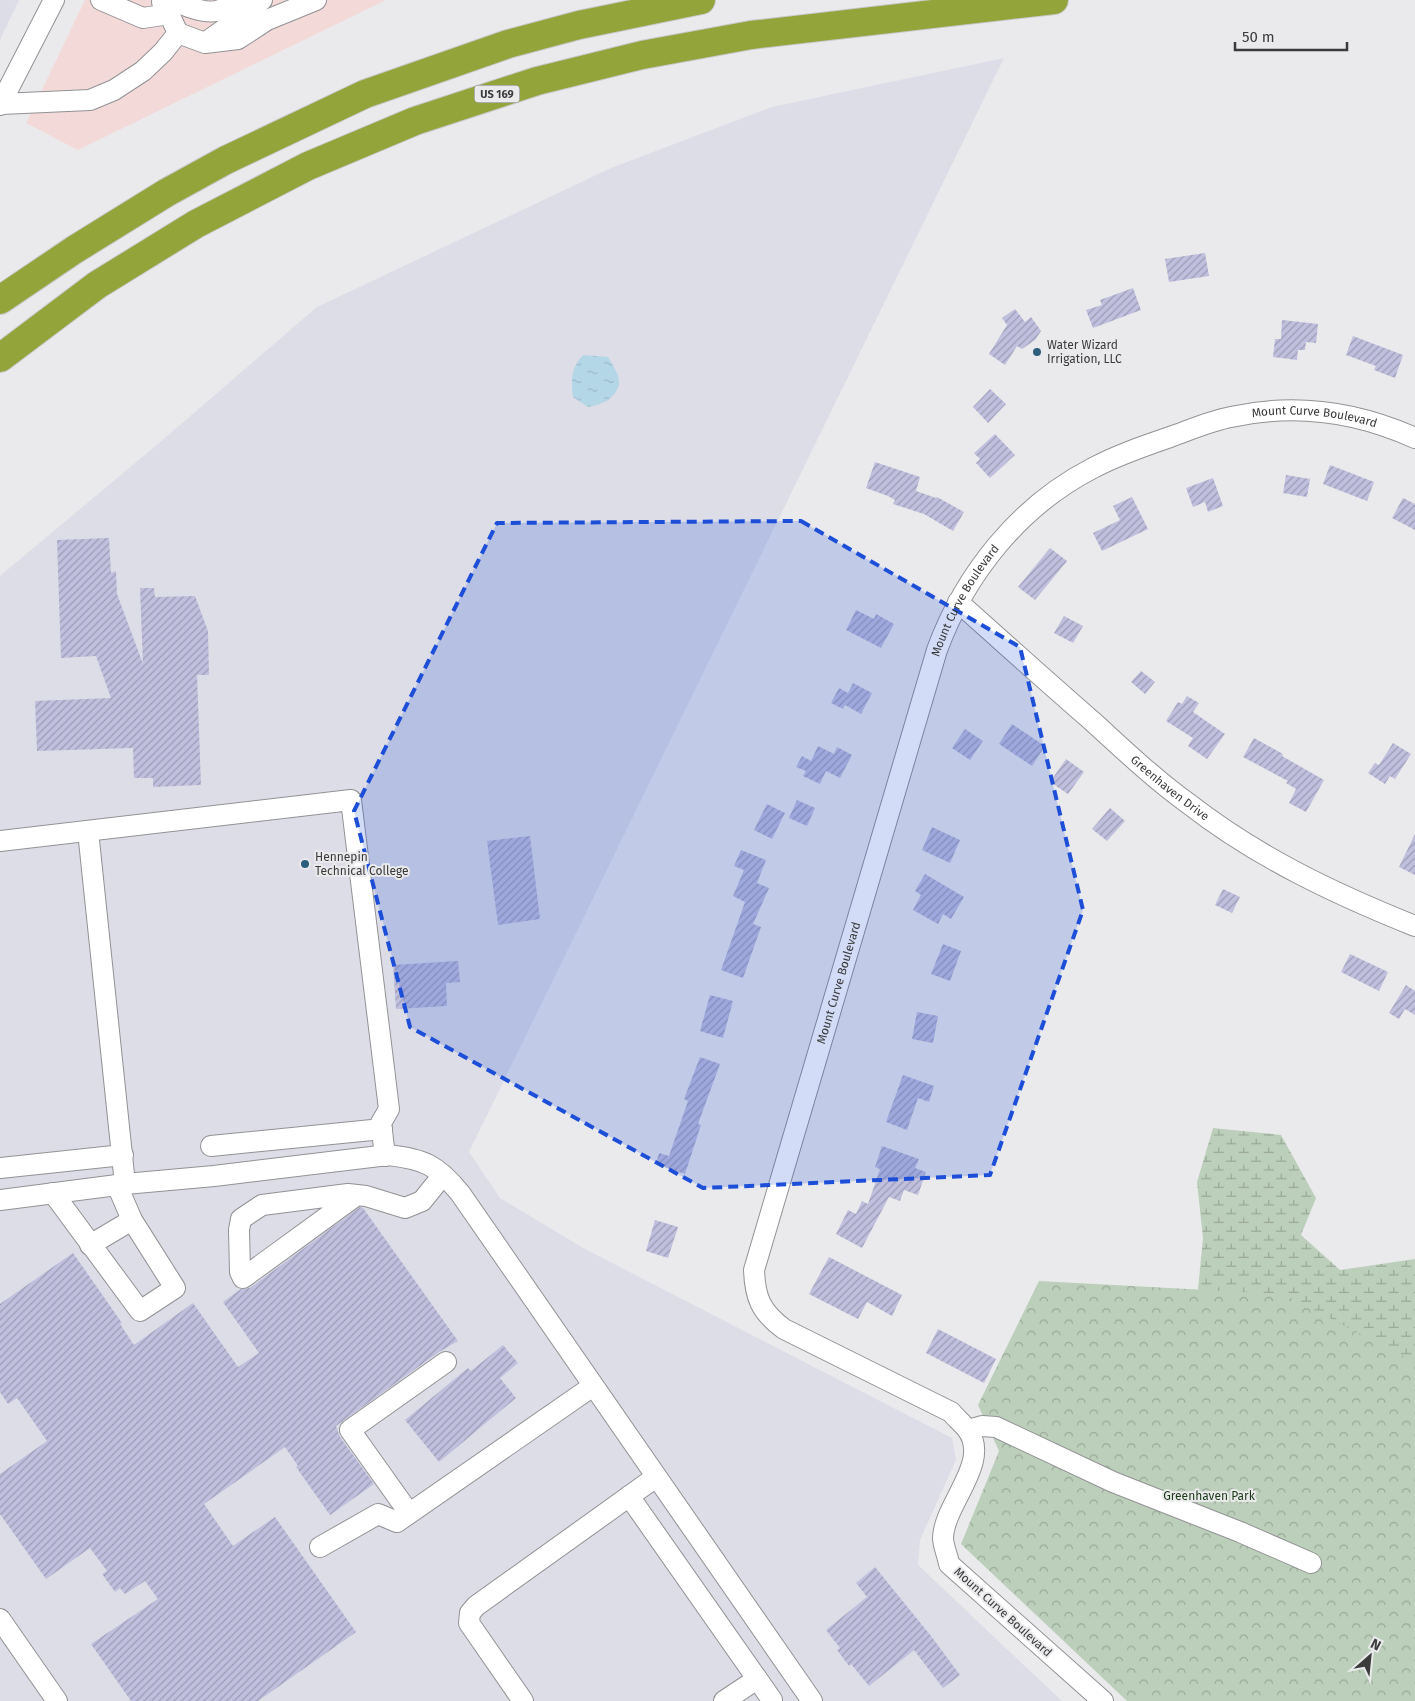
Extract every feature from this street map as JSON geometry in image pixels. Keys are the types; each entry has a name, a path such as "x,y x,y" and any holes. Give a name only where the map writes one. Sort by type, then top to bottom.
{"highway":[{"path":"0,300 74,250 166,193 242,152 365,94 508,44 579,26 701,0"},
{"name":"US 169","path":"0,358 97,285 196,224 308,166 415,121 537,81 660,52 761,34 1054,0"}],"street":[{"path":"0,105 54,0"},
{"path":"101,0 143,18 170,4 208,13 226,9 238,0"},
{"path":"205,43 250,11 262,0"},
{"path":"178,33 205,43 238,39 267,20 316,0"},
{"path":"170,4 178,33"},
{"path":"0,105 90,100 114,90 143,71 163,52 178,33"},
{"name":"Mount Curve Boulevard","path":"1104,1701 949,1564 943,1538 949,1513 973,1464 974,1445 968,1430 951,1412 784,1329 770,1319 760,1304 754,1287 754,1270 934,660 946,626 958,602 989,554 1017,524 1048,496 1092,468 1157,441 1229,417 1279,410 1315,411 1352,416 1392,428 1415,438"},
{"name":"Greenhaven Drive","path":"958,602 1135,760 1189,805 1247,844 1308,879 1372,909 1415,926"},
{"path":"0,842 351,800 389,1109 381,1124 385,1156"},
{"path":"53,1193 140,1311 175,1288 132,1220 121,1184 123,1155 88,831"},
{"path":"211,1146 382,1129"},
{"path":"0,1168 123,1155"},
{"path":"0,1200 121,1184 385,1156 412,1158 424,1162 443,1175 460,1194 812,1701"},
{"path":"357,1195 243,1278 240,1272 239,1230 241,1219 262,1205 348,1194 357,1195 366,1196 405,1208 422,1201 443,1175"},
{"path":"90,1245 132,1220"},
{"path":"409,1513 350,1430 446,1362"},
{"path":"320,1547 378,1514 396,1522 594,1386"},
{"path":"968,1430 982,1426 996,1427 1112,1482 1240,1532 1311,1563"},
{"path":"522,1701 468,1623 470,1613 476,1606 656,1477"},
{"path":"629,1496 771,1700 798,1681"},
{"path":"0,1619 57,1701"},
{"path":"724,1701 757,1679"}],"highlighted area":[{"path":"801,521 1020,647 1083,910 990,1175 703,1188 410,1027 354,811 497,523"}],"shaded area":[{"path":"0,0 19,0 0,40"},
{"path":"85,0 386,0 78,150 26,123"},
{"name":"Hennepin Technical College","path":"1004,58 469,1152 500,1198 585,1249 952,1438 956,1460 920,1540 918,1565 1062,1701 0,1701 0,576 317,307 611,168 772,107"}],"green space":[{"path":"1213,1128 1281,1135 1316,1198 1301,1235 1340,1270 1415,1259 1415,1466 1248,1346 1198,1289 1203,1238 1197,1182"},
{"name":"Greenhaven Park","path":"1039,1281 1283,1294 1415,1362 1415,1701 1127,1701 961,1544 999,1451 978,1405"}],"water":[{"path":"583,355 608,357 619,381 615,394 603,403 588,407 573,397 572,391 574,370"}],"building":[{"path":"1205,253 1209,276 1169,282 1165,259"},
{"path":"1133,288 1141,310 1093,328 1086,310 1102,305 1100,300"},
{"path":"1015,309 1025,322 1031,317 1041,331 1035,340 1022,349 1017,346 1005,365 989,354 1007,325 1002,318"},
{"path":"1282,320 1318,324 1316,343 1306,342 1305,350 1298,350 1297,360 1273,357 1275,339 1281,339"},
{"path":"1353,336 1403,355 1395,378 1374,370 1376,366 1346,355"},
{"path":"990,389 1006,404 988,423 973,407"},
{"path":"995,434 1015,455 990,478 976,463 980,459 974,453"},
{"path":"875,462 920,477 916,491 937,497 964,512 953,531 924,514 893,504 895,500 888,496 866,488"},
{"path":"1330,465 1374,482 1367,501 1323,484"},
{"path":"1286,475 1310,479 1307,497 1283,493"},
{"path":"1213,478 1223,506 1208,512 1205,502 1193,507 1186,488"},
{"path":"1132,497 1148,529 1102,551 1093,533 1120,520 1113,506"},
{"path":"1403,498 1415,504 1415,530 1392,518"},
{"path":"109,538 111,573 116,571 117,594 143,664 140,588 154,588 155,597 195,596 208,631 209,675 197,675 201,785 153,787 153,778 134,778 133,748 37,751 35,701 111,698 96,656 61,658 57,540"},
{"path":"1050,548 1067,561 1035,600 1018,587"},
{"path":"856,610 874,619 876,614 894,624 881,648 846,630"},
{"path":"1064,616 1083,626 1073,643 1054,633"},
{"path":"1141,671 1155,682 1145,694 1131,682"},
{"path":"853,683 872,693 861,714 845,705 843,709 831,703 839,688 848,693"},
{"path":"1187,696 1199,703 1193,712 1225,734 1207,759 1188,746 1193,738 1166,721 1178,702 1182,704"},
{"path":"1012,724 1045,746 1032,766 999,744"},
{"path":"965,729 983,741 970,760 952,748"},
{"path":"1254,738 1324,780 1306,812 1289,803 1296,789 1286,783 1288,781 1243,757"},
{"path":"1393,743 1411,754 1395,779 1390,776 1385,784 1368,773 1375,763 1379,765"},
{"path":"818,746 834,754 837,747 852,755 840,778 826,771 820,784 803,776 806,771 796,767 802,756 811,761"},
{"path":"1066,759 1084,772 1068,794 1050,782"},
{"path":"797,800 815,808 807,826 789,818"},
{"path":"767,804 785,813 772,839 754,830"},
{"path":"1110,808 1125,821 1107,841 1092,829"},
{"path":"932,827 960,840 950,863 922,850"},
{"path":"1415,834 1415,875 1399,867"},
{"path":"530,836 540,919 498,925 487,841"},
{"path":"741,850 766,860 757,883 769,888 753,924 761,927 743,978 721,970 745,902 733,896 744,870 734,866"},
{"path":"925,874 964,897 951,919 943,914 938,924 913,910 921,895 915,891"},
{"path":"1223,889 1240,897 1232,913 1215,905"},
{"path":"943,944 961,951 950,981 931,974"},
{"path":"1350,954 1388,972 1379,991 1341,972"},
{"path":"458,961 460,982 446,983 447,1006 396,1009 393,965"},
{"path":"1406,985 1415,991 1415,1015 1405,1009 1399,1019 1389,1013"},
{"path":"710,995 733,1001 723,1038 700,1031"},
{"path":"917,1012 938,1016 933,1043 912,1039"},
{"path":"700,1057 720,1064 698,1124 701,1125 685,1174 656,1164 659,1153 669,1156 688,1101 684,1099"},
{"path":"903,1075 934,1086 929,1102 918,1098 907,1130 886,1122"},
{"path":"882,1146 919,1159 915,1168 926,1172 918,1195 904,1190 900,1201 889,1197 862,1248 836,1234 848,1210 856,1214 862,1201 868,1204 880,1169 875,1167"},
{"path":"360,1207 363,1208 458,1341 439,1352 336,1426 340,1437 374,1484 330,1515 296,1467 298,1466 285,1447 204,1504 233,1546 275,1517 356,1632 258,1701 131,1701 91,1644 158,1599 145,1581 125,1594 120,1588 115,1592 102,1574 107,1571 90,1548 46,1579 0,1514 0,1474 47,1441 17,1398 8,1404 0,1392 0,1304 73,1253 122,1323 120,1324 134,1345 193,1303 238,1367 259,1353 223,1302 241,1289 250,1288"},
{"path":"655,1220 678,1227 668,1258 646,1251"},
{"path":"829,1257 902,1295 892,1316 867,1302 858,1319 809,1294"},
{"path":"938,1329 996,1359 984,1383 926,1353"},
{"path":"503,1345 518,1363 500,1378 516,1398 439,1462 405,1420 468,1368 471,1371"},
{"path":"875,1567 960,1675 943,1688 914,1650 869,1686 851,1664 849,1666 837,1650 840,1648 826,1630 867,1597 856,1583"}],"place":[{"name":"Water Wizard Irrigation, LLC","path":"1037,352"},
{"name":"Hennepin Technical College","path":"305,864"}]}
